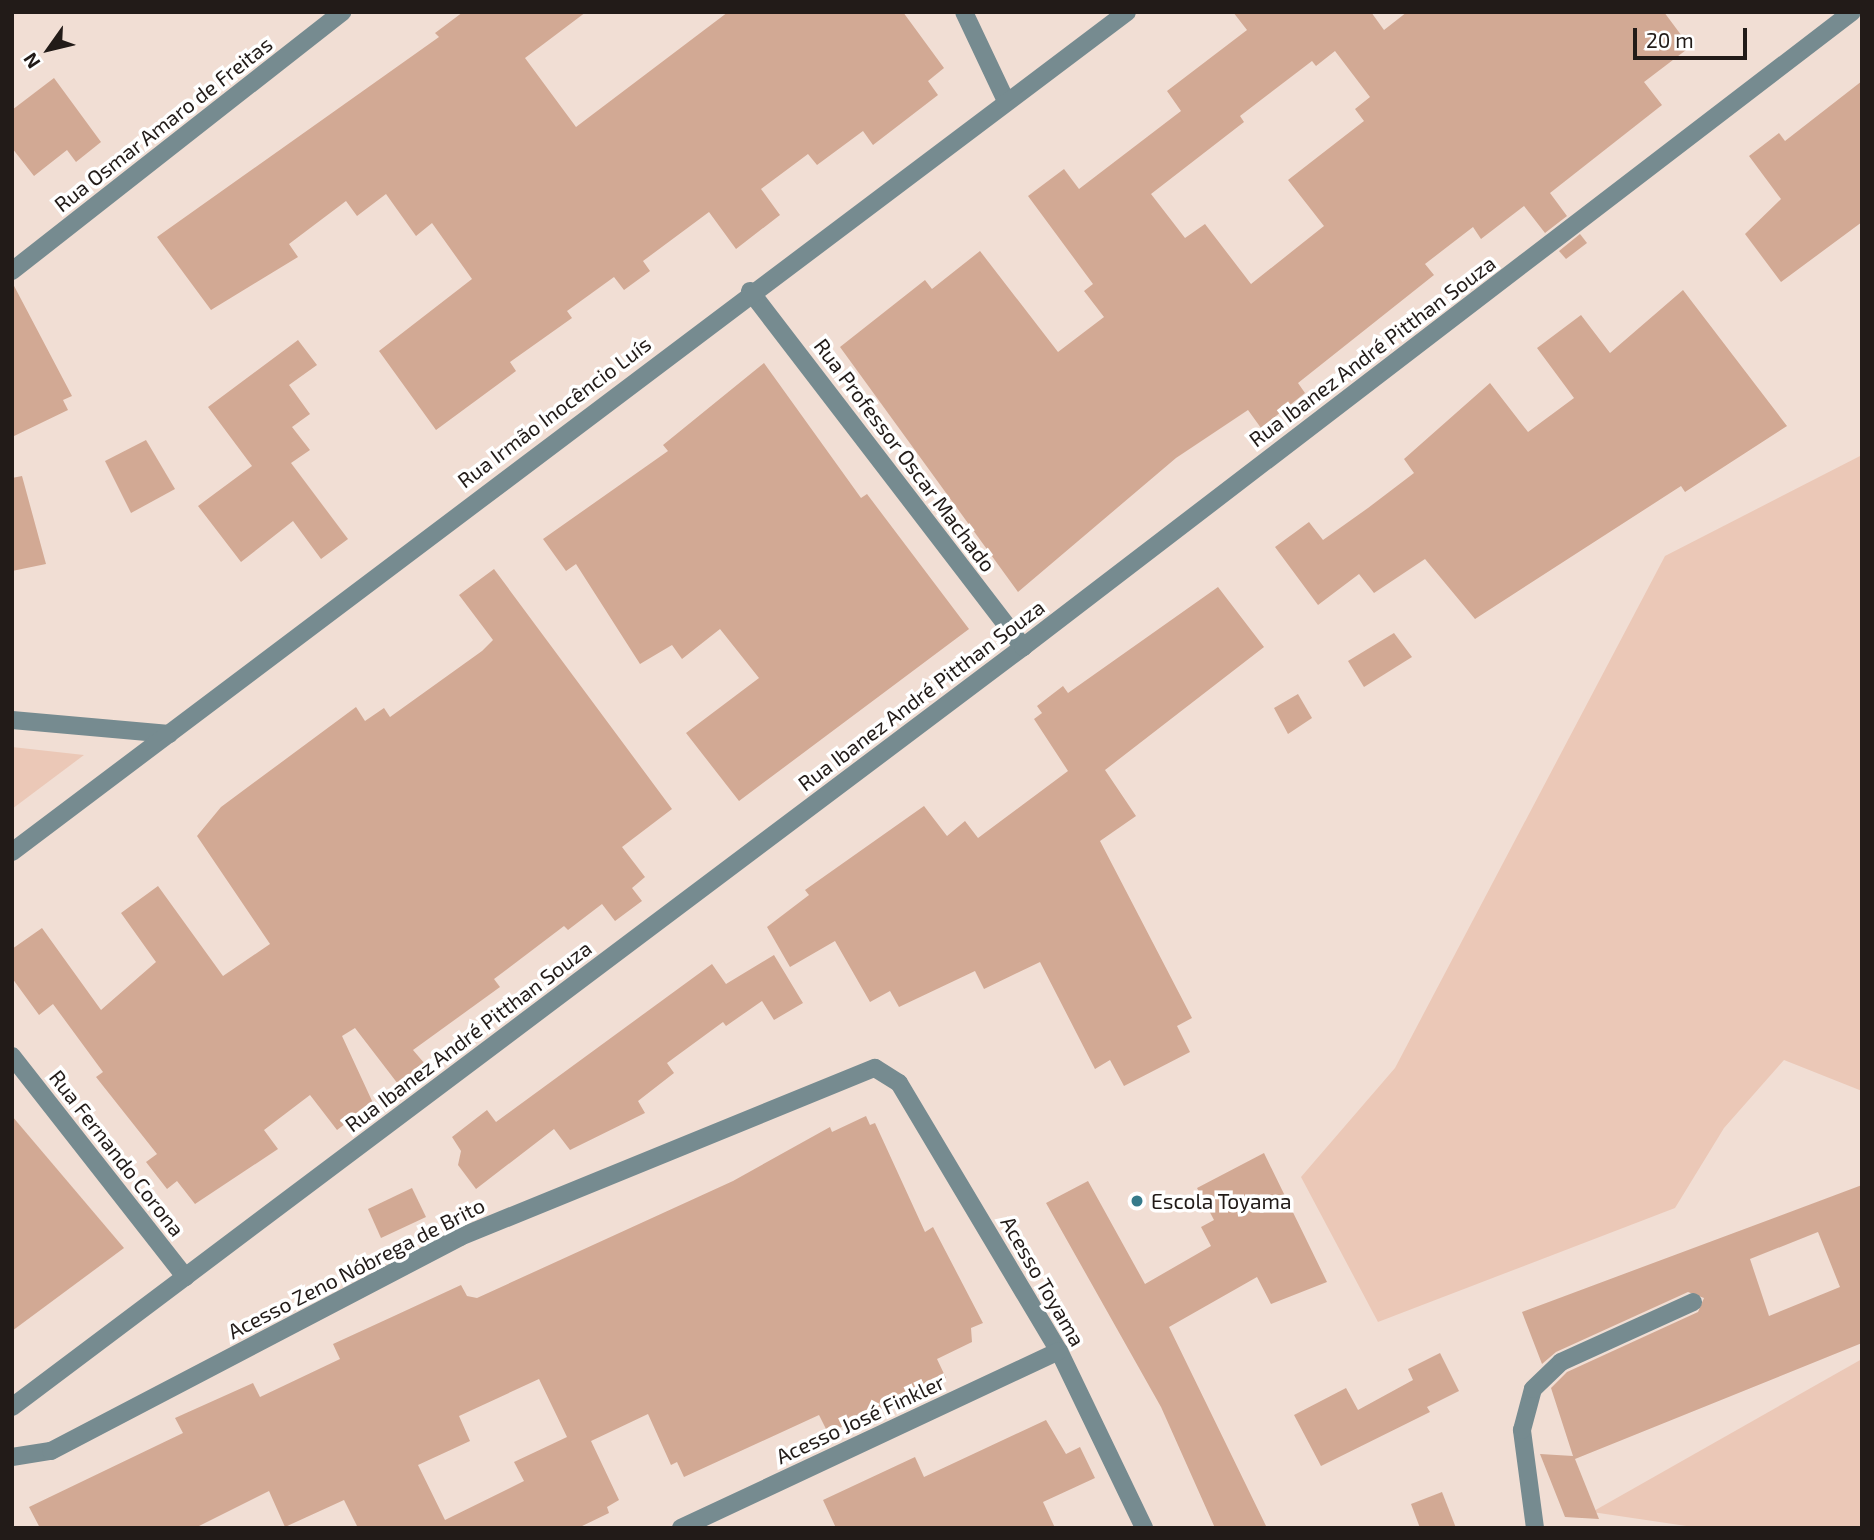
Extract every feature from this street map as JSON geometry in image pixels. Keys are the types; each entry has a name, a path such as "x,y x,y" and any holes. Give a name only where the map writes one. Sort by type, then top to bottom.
{"street":[{"name":"Rua Osmar Amaro de Freitas","path":"12,271 342,12"},
{"path":"964,12 1006,101"},
{"name":"Rua Irmão Inocêncio Luís","path":"12,852 750,291 1126,12"},
{"name":"Rua Ibanez André Pitthan Souza","path":"12,1407 1023,647 1852,12"},
{"name":"Rua Professor Oscar Machado","path":"750,291 1023,647"},
{"path":"12,720 169,734"},
{"name":"Rua Fernando Corona","path":"12,1056 186,1277"},
{"name":"Acesso Zeno Nóbrega de Brito","path":"12,1457 51,1451 460,1237 867,1068 882,1070"},
{"name":"Acesso Toyama","path":"882,1070 898,1083 1059,1351 1144,1528"},
{"path":"1535,1528 1522,1430 1533,1389 1561,1362 1693,1302"},
{"name":"Acesso José Finkler","path":"681,1528 1059,1351"}],"shaded area":[{"path":"1862,455 1862,1091 1784,1060 1724,1128 1675,1208 1378,1322 1301,1177 1395,1068 1665,556"},
{"path":"12,747 84,755 12,809"},
{"path":"1862,1359 1862,1528 1700,1528 1592,1512"}],"building":[{"path":"463,12 586,12 525,58 576,127 728,12 903,12 944,68 928,81 938,95 873,145 863,131 817,165 808,154 761,189 780,215 736,249 709,212 643,261 650,271 624,290 614,277 567,311 572,318 510,362 516,371 436,430 379,351 472,279 432,223 416,236 386,194 357,216 346,201 289,244 298,257 211,310 157,237 439,37 435,33"},
{"path":"1233,12 1371,12 1384,30 1407,12 1664,12 1690,47 1644,82 1662,105 1550,193 1567,216 1545,233 1524,206 1481,239 1473,227 1425,264 1434,275 1298,383 1305,393 1261,428 1248,410 1176,458 1018,592 840,347 925,280 932,289 980,251 1058,352 1104,317 1084,291 1093,284 1028,196 1064,169 1079,189 1181,111 1167,91 1247,30","holes":["1335,51 1370,97 1355,109 1364,121 1288,180 1324,226 1251,284 1205,224 1185,238 1151,194 1244,122 1240,116 1312,61 1316,66"]},
{"path":"54,78 101,142 76,162 67,150 34,176 12,148 12,110"},
{"path":"1862,81 1862,222 1781,282 1745,234 1781,199 1749,156 1779,133 1785,141"},
{"path":"1580,234 1587,243 1566,259 1559,251"},
{"path":"12,282 72,396 63,400 68,410 12,437"},
{"path":"1683,290 1787,426 1685,492 1681,486 1475,619 1425,559 1374,593 1359,574 1318,605 1275,547 1309,522 1323,540 1414,473 1404,459 1490,383 1528,432 1574,398 1537,348 1581,315 1610,353"},
{"path":"298,340 317,365 289,385 310,414 292,427 310,450 291,463 348,539 321,559 293,521 241,562 198,506 252,466 208,407"},
{"path":"764,363 861,498 867,494 969,629 739,801 686,733 759,678 720,629 682,659 672,645 640,664 576,564 566,571 543,539 668,451 663,445"},
{"path":"146,440 175,489 131,513 105,461"},
{"path":"22,476 46,564 12,571 12,478"},
{"path":"494,569 672,809 622,847 645,877 632,888 642,901 615,921 602,904 568,930 564,926 494,979 500,987 413,1050 425,1064 398,1084 355,1028 342,1036 373,1103 337,1130 310,1095 264,1130 278,1149 195,1204 177,1181 167,1189 146,1162 157,1154 96,1077 103,1072 53,1004 39,1015 12,978 12,949 42,928 101,1010 156,962 121,913 158,886 223,976 270,944 197,836 221,807 356,707 365,721 384,708 390,717 482,651 493,640 459,595"},
{"path":"1218,587 1264,647 1105,770 1136,816 1100,841 1192,1018 1177,1026 1190,1052 1124,1086 1110,1060 1095,1069 1040,962 984,989 975,971 899,1007 890,991 870,1002 835,941 790,967 767,927 809,895 805,890 924,806 947,836 965,821 978,838 1068,771 1034,719 1042,713 1037,706 1063,686 1068,693"},
{"path":"1394,633 1412,657 1364,687 1348,661"},
{"path":"1298,694 1312,718 1288,734 1274,708"},
{"path":"774,955 803,1003 774,1020 762,1001 726,1026 723,1022 667,1063 674,1073 638,1101 645,1113 570,1150 554,1129 476,1189 458,1165 461,1151 452,1137 487,1110 496,1122 712,964 726,984"},
{"path":"12,1116 124,1248 12,1331"},
{"path":"866,1116 870,1125 875,1123 925,1232 933,1227 983,1323 971,1328 972,1342 937,1359 946,1378 907,1397 828,1433 819,1415 684,1477 677,1462 671,1465 648,1414 591,1441 619,1500 607,1507 609,1513 578,1528 358,1528 344,1500 285,1527 269,1491 195,1528 40,1528 29,1507 183,1433 175,1418 253,1383 260,1397 340,1359 333,1344 461,1285 467,1296 477,1298 733,1181 830,1127 832,1132","holes":["539,1379 567,1437 514,1462 524,1481 445,1520 418,1465 470,1441 459,1416"]},
{"path":"1264,1153 1327,1282 1271,1304 1257,1277 1169,1327 1267,1528 1215,1528 1161,1407 1046,1203 1088,1181 1145,1284 1211,1246 1201,1227 1214,1220 1197,1188"},
{"path":"1862,1185 1862,1343 1575,1459 1599,1519 1565,1517 1540,1454 1573,1456 1551,1388 1567,1372 1698,1312 1704,1298 1688,1292 1556,1352 1542,1364 1522,1312","holes":["1818,1232 1840,1287 1769,1316 1750,1259"]},
{"path":"412,1188 426,1217 381,1238 368,1209"},
{"path":"1440,1353 1459,1391 1427,1407 1430,1412 1321,1466 1294,1415 1346,1388 1358,1410 1413,1380 1408,1369"},
{"path":"1046,1420 1066,1454 1080,1447 1095,1478 1043,1502 1055,1528 836,1528 823,1500 915,1457 924,1477"},
{"path":"1442,1492 1456,1528 1420,1528 1411,1504"}],"place":[{"name":"Escola Toyama","path":"1137,1201"}]}
